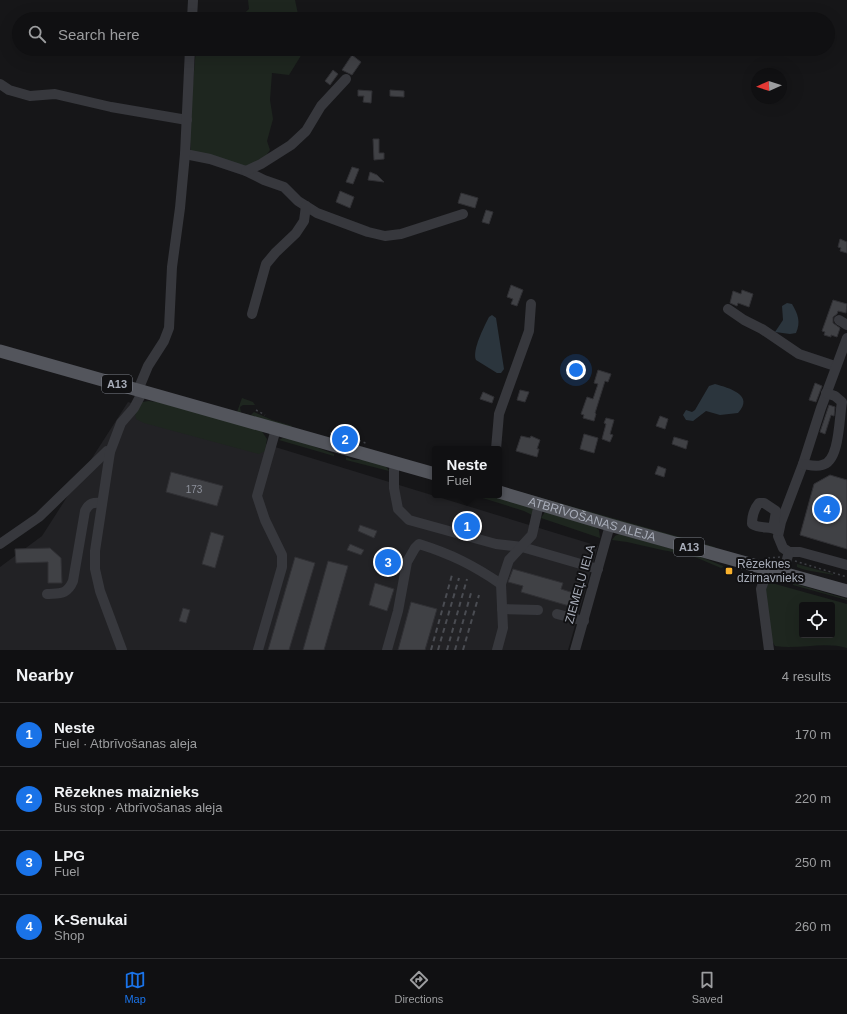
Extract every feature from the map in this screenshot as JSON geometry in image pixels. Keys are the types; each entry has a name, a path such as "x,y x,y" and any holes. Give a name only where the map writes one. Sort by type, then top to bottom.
{"main road":[{"name":"A13","path":"0,350 432,473"},
{"name":"ATBRĪVOŠANAS ALEJA","path":"502,493 610,525 847,591"}],"street":[{"path":"192,12 193,0"},
{"path":"122,650 100,591 95,569 95,551 110,452 121,423 134,408 141,391 148,366 164,341 169,328 172,266 180,208 185,154 190,56"},
{"path":"246,171 261,164 291,145 306,131 321,106 346,80"},
{"path":"0,84 9,90 30,96 55,94 111,107 187,120"},
{"path":"185,154 210,159 246,171 264,180 284,187 298,201 317,213 368,232 385,236 401,234 463,214"},
{"path":"252,314 266,264 296,233 304,221 306,206"},
{"path":"496,446 499,414 530,331 531,304"},
{"path":"728,309 744,320 762,329 799,354 835,366"},
{"path":"847,338 835,366 803,464 778,531 778,536 783,548 789,552 800,552 847,565"},
{"path":"803,464 816,466 824,465 832,459 836,448 842,402 835,396 826,393"},
{"path":"258,650 282,567 282,555 265,520 257,496 276,429"},
{"path":"0,544 39,517 107,451 110,452"},
{"path":"395,463 394,488 398,509 409,520 496,544 522,547 598,569"},
{"path":"46,594 62,593 71,587 85,511 87,506 91,503 102,503"},
{"path":"497,650 503,628 501,584 509,560 532,535 539,504"},
{"name":"ZIEMEĻU IELA","path":"575,650 610,525"},
{"path":"387,650 398,611 407,562 414,548 419,544 454,556 477,568 501,584"},
{"path":"783,573 789,552"},
{"path":"768,569 761,589 769,650"},
{"path":"502,609 538,610"},
{"path":"557,614 584,621"}],"shaded area":[{"path":"248,0 295,0 298,12 246,12 249,9"},
{"path":"195,56 301,56 289,75 272,73 270,100 273,119 267,141 270,150 263,160 244,170 191,153 189,127"},
{"path":"787,303 792,304 796,311 799,322 796,333 790,334 775,332 783,320 782,306"},
{"path":"492,315 496,318 504,369 501,373 497,373 476,360 475,356 482,332 489,317"},
{"path":"715,384 733,390 742,397 744,401 738,413 720,415 706,411 693,421 686,420 683,415 686,410 692,412 695,410 709,386"},
{"path":"242,398 253,402 255,405 243,405 240,407 241,413 251,415 254,412 272,420 292,426 290,428 237,412"},
{"path":"128,402 432,495 432,498 441,498 598,546 568,650 0,650 0,567 42,536"},
{"path":"142,402 158,402 261,430 267,439 265,451 259,454 144,423 136,419 135,412"},
{"path":"283,438 297,440 334,454 334,456 279,440"},
{"path":"346,457 353,460 368,460 385,465 389,471 346,460"},
{"path":"502,487 715,547 502,489"},
{"path":"483,498 500,498 525,505 534,510 534,516 524,511"},
{"path":"545,512 594,526 599,530 600,538 541,518"},
{"path":"619,534 701,557 723,567 721,568 695,557 679,553 612,540"},
{"path":"797,564 833,575 802,569 797,567"},
{"path":"768,582 847,604 847,648 830,645 793,647 775,646 771,639 765,592"},
{"path":"793,583 847,599 847,600 793,585"}],"building":[{"path":"351,56 361,62 352,75 342,70"},
{"path":"333,70 338,74 330,85 325,81"},
{"path":"358,90 372,91 371,103 363,102 364,96 358,96"},
{"path":"390,90 404,91 404,97 390,96"},
{"path":"373,139 379,139 379,153 384,153 384,159 374,160"},
{"path":"352,167 359,169 353,184 346,182"},
{"path":"370,172 377,175 384,182 368,180"},
{"path":"340,191 354,197 350,208 336,202"},
{"path":"461,193 478,198 475,208 458,203"},
{"path":"486,210 493,212 489,224 482,222"},
{"path":"840,239 847,242 847,253 840,251 841,248 838,247"},
{"path":"511,285 523,290 517,306 511,304 513,299 507,297"},
{"path":"742,290 753,294 749,307 738,303 737,306 730,303 733,291 741,294"},
{"path":"833,300 847,304 846,313 838,311 833,317 833,323 840,328 837,337 824,335 825,332 822,331"},
{"path":"598,370 611,374 608,382 605,381 594,421 583,418 584,415 581,414 587,397 593,399 598,384 594,383"},
{"path":"815,383 822,386 816,402 809,400"},
{"path":"520,390 529,392 525,402 517,400"},
{"path":"483,392 494,397 492,403 480,399"},
{"path":"829,405 835,407 834,416 831,415 825,434 820,432"},
{"path":"660,416 668,419 665,429 656,426"},
{"path":"606,418 614,420 610,434 613,435 610,442 602,439"},
{"path":"584,434 598,438 594,453 580,449"},
{"path":"521,436 530,438 531,436 540,440 537,449 539,449 537,457 516,451"},
{"path":"674,437 688,441 686,449 672,444"},
{"path":"658,466 666,469 664,477 655,474"},
{"path":"171,472 223,486 217,506 166,492"},
{"path":"830,475 847,480 847,549 800,535 814,484"},
{"path":"360,525 377,531 374,538 358,531"},
{"path":"211,532 224,536 215,568 202,564"},
{"path":"350,544 364,550 361,555 347,550"},
{"path":"50,548 61,558 62,583 48,583 48,562 16,563 15,549"},
{"path":"295,557 315,563 289,650 268,650"},
{"path":"328,561 348,566 324,650 303,650"},
{"path":"513,569 563,583 561,589 580,595 576,608 521,592 523,586 508,582"},
{"path":"375,583 394,589 387,611 369,605"},
{"path":"411,602 437,609 425,650 398,650"},
{"path":"183,608 190,610 186,623 179,621"}],"railway":[{"path":"431,650 452,575"},
{"path":"438,650 459,578"},
{"path":"447,650 467,579"},
{"path":"455,650 471,593"},
{"path":"463,650 479,595"}],"place":[{"name":"Rēzeknes maiznieks","path":"345,439"},
{"name":"K-Senukai","path":"827,509"},
{"name":"Neste","path":"467,526"},
{"name":"LPG","path":"388,562"},
{"name":"Rēzeknes dzirnavnieks","path":"729,571"}]}
